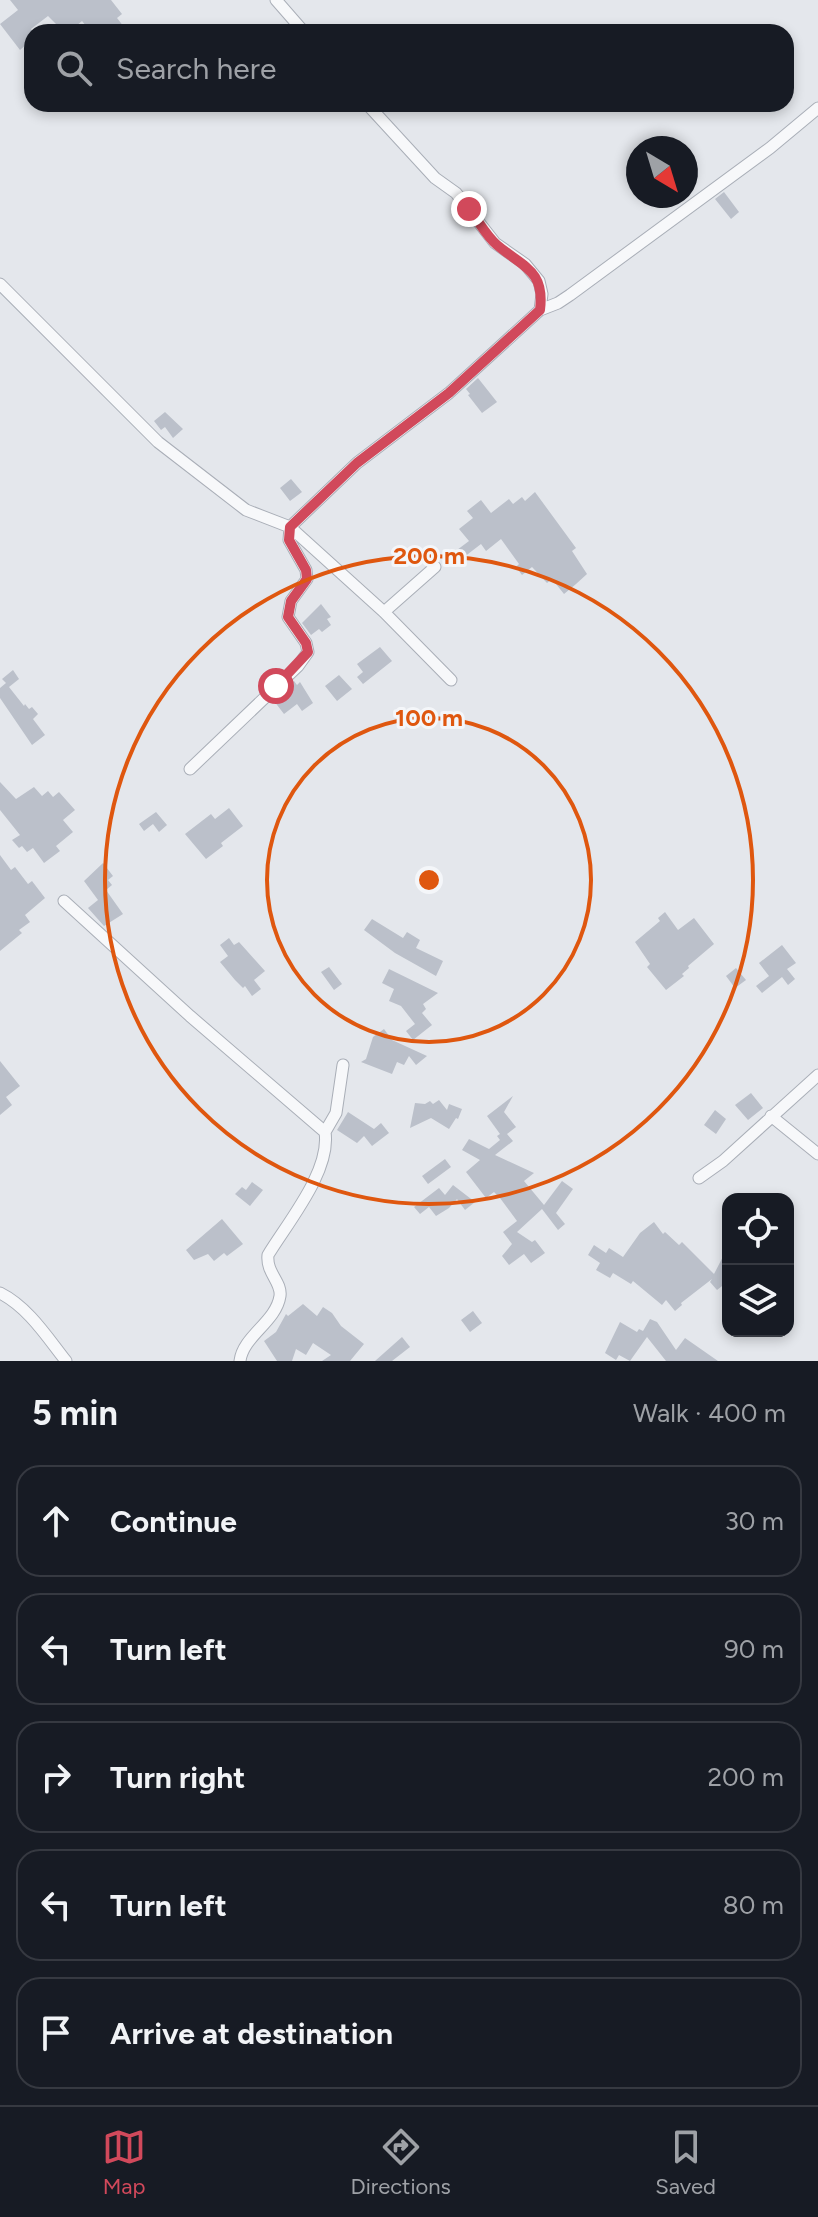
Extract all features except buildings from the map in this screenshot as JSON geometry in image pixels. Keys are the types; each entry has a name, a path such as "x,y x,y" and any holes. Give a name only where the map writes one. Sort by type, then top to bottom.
{"street":[{"path":"276,0 297,24"},
{"path":"190,769 298,666 308,652 306,643 288,617 291,601 307,579 306,570 289,540 290,527 357,463 449,393 540,310 570,295 770,148 818,108"},
{"path":"374,112 435,178 456,193 495,243 525,264 539,281 542,294 540,310"},
{"path":"0,284 158,442 246,510 290,527 384,612 451,680"},
{"path":"384,612 435,567"},
{"path":"64,901 190,1016 325,1132"},
{"path":"240,1361 242,1351 280,1298 276,1282 267,1267 268,1255 315,1179 327,1147 325,1132 336,1113 343,1065"},
{"path":"699,1178 723,1161 818,1075"},
{"path":"771,1116 818,1154"},
{"path":"0,1293 10,1298 37,1324 66,1361"}],"route":[{"path":"276,686 308,652 306,643 288,617 291,601 307,579 306,570 289,540 290,527 357,463 449,393 540,310 542,294 539,281 525,264 495,243 469,209"}]}
